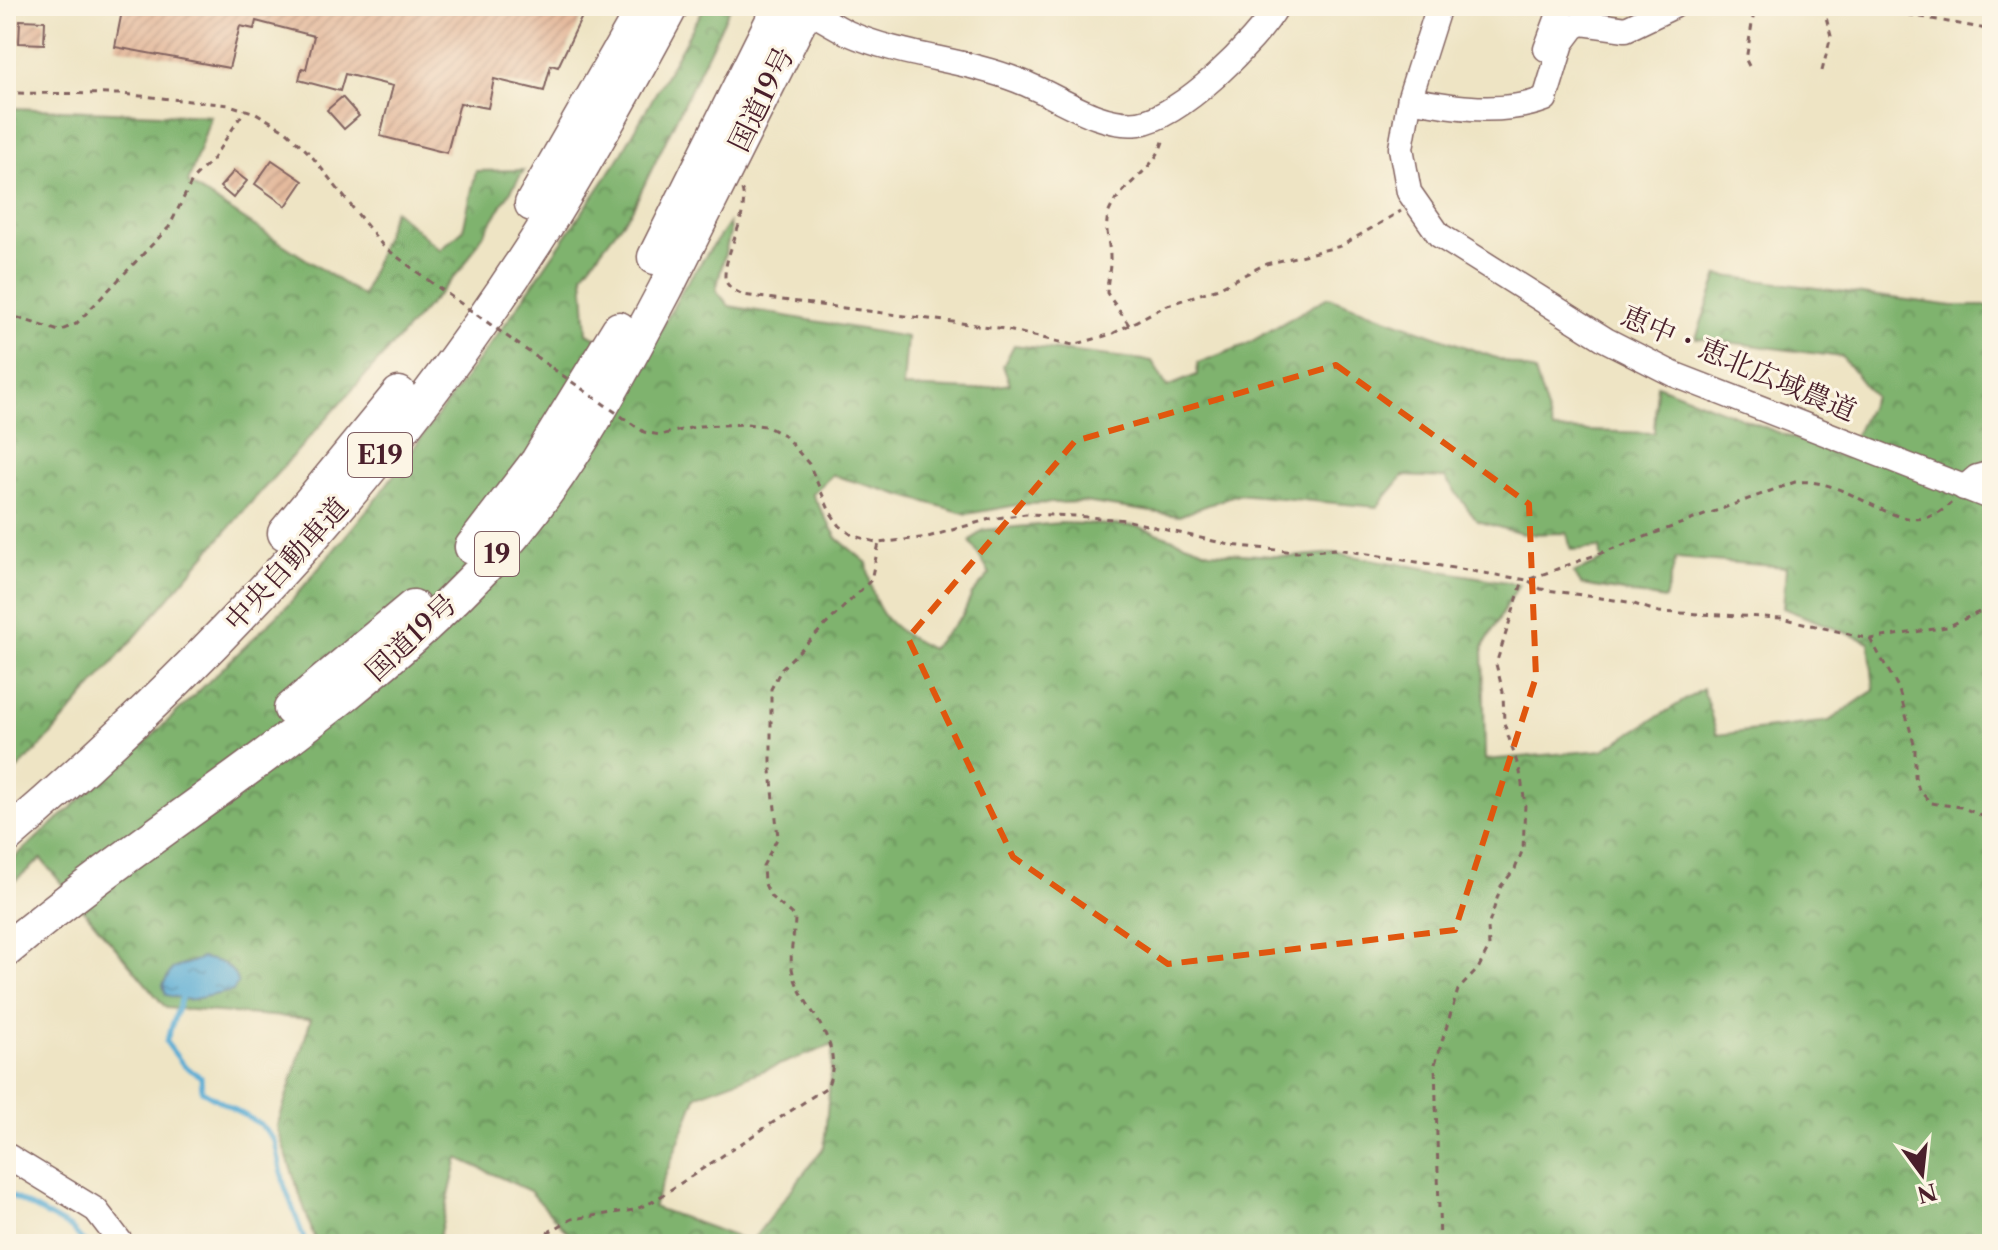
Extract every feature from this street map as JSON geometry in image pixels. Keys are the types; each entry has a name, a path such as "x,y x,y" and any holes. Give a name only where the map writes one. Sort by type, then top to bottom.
{"highway":[{"name":"中央自動車道","path":"6,808 77,747 196,630 270,551 418,371 534,202 645,6"},
{"name":"中央自動車道","path":"6,837 94,762 214,644 367,472 492,306 554,213 671,6"},
{"name":"国道19号","path":"6,950 61,904 288,741 374,673 487,566 533,511 602,412 721,180 797,7"},
{"name":"国道19号","path":"6,923 50,885 255,738 336,673 398,622 484,533 538,461 605,356 797,7"}],"street":[{"path":"797,7 850,34 1009,77 1093,115 1130,123 1158,118 1189,97 1255,37 1277,6"},
{"name":"恵中・恵北広域農道","path":"1439,6 1410,99 1402,132 1401,162 1414,203 1439,235 1606,340 1673,374 1992,498"},
{"path":"1535,103 1533,81 1562,6"},
{"path":"1410,99 1489,110 1535,103 1545,99 1562,43 1574,27 1582,23 1626,29 1674,6"},
{"path":"1964,488 1977,477 1992,473"},
{"path":"6,1155 96,1210 122,1244"}],"path":[{"path":"1749,66 1746,60 1755,6"},
{"path":"1861,6 1992,30"},
{"path":"1822,71 1831,36 1826,7"},
{"path":"6,93 122,94 245,110 286,131 310,154 383,246 631,423 644,432 660,435 699,426 746,424 765,426 784,435 809,464 840,526 852,535 879,543 928,537 990,519 1026,514 1125,520 1230,545 1296,552 1337,549 1525,580 1541,589 1628,602 1659,612 1782,618 1870,639 1947,627 1992,606"},
{"path":"6,314 59,331 76,324 169,227 193,179 212,160 245,110"},
{"path":"1129,325 1107,293 1111,258 1107,222 1110,210 1122,193 1159,152 1164,140 1158,118"},
{"path":"721,180 745,192 725,278 728,285 743,295 951,325 999,328 1073,345 1093,342 1165,306 1218,288 1266,264 1341,246 1414,203"},
{"path":"1525,580 1795,482 1811,480 1836,486 1893,516 1917,520 1933,516 1949,506 1964,488"},
{"path":"513,1244 543,1235 572,1219 634,1210 652,1202 827,1087 833,1065 830,1049 821,1024 792,970 795,917 771,897 764,882 763,866 778,837 779,828 771,771 771,689 782,668 871,580 879,543"},
{"path":"1440,1244 1435,1064 1458,990 1478,969 1489,947 1488,927 1501,886 1515,869 1523,849 1525,804 1520,772 1504,723 1503,692 1496,664 1525,580"},
{"path":"1870,639 1898,687 1915,747 1915,777 1919,790 1931,803 1961,807 1992,820"}],"highlighted area":[{"path":"1336,365 1529,504 1536,677 1455,930 1168,964 1013,857 908,638 1075,441"}],"green space":[{"path":"705,6 731,6 632,210 583,274 587,333 644,361 685,285 729,223 730,233 716,290 729,306 907,337 903,387 973,390 1010,384 1003,366 1014,345 1152,361 1167,387 1197,375 1198,363 1245,345 1328,297 1535,372 1553,430 1654,433 1657,385 1844,458 1874,397 1842,357 1696,338 1718,275 1953,306 1992,306 1992,1244 584,1244 573,1239 530,1191 458,1158 438,1241 316,1243 277,1127 311,1019 166,1008 41,859 6,888 6,865 146,742 289,604 373,503 511,316 618,160","holes":["832,475 967,514 1023,504 1084,502 1179,516 1237,494 1377,507 1403,476 1445,478 1477,521 1522,534 1567,533 1571,550 1600,548 1602,561 1573,573 1582,585 1665,599 1676,558 1786,567 1783,608 1869,642 1874,690 1829,721 1717,735 1703,689 1603,750 1485,760 1483,647 1519,584 1334,553 1290,557 1210,552 1137,526 1060,523 983,530 970,541 990,574 972,594 963,615 931,649 903,633 885,616 878,607 867,563 837,538 812,494","833,1045 824,1147 751,1242 653,1207 697,1095"]},
{"path":"12,108 211,116 188,183 363,296 394,210 440,250 463,230 476,171 524,170 463,267 246,508 43,744 6,780 6,120"}],"water":[{"path":"202,958 220,962 229,968 238,983 233,991 189,1000 166,995 163,985 172,969"}],"building":[{"path":"123,6 497,6 530,14 532,6 587,6 558,67 551,65 544,91 494,79 488,108 460,103 447,153 380,136 393,86 345,74 340,91 299,80 302,68 306,69 314,36 256,21 254,29 240,26 229,68 115,47"},
{"path":"20,20 45,21 44,44 19,43"},
{"path":"342,97 359,116 344,129 327,110"},
{"path":"272,160 303,181 286,206 255,184"},
{"path":"234,171 247,181 233,198 220,187"}],"waterway":[{"path":"183,994 166,1042 184,1066 201,1077 202,1091 260,1124 275,1141 284,1184 306,1244"},
{"path":"6,1193 71,1228 86,1244"}]}
